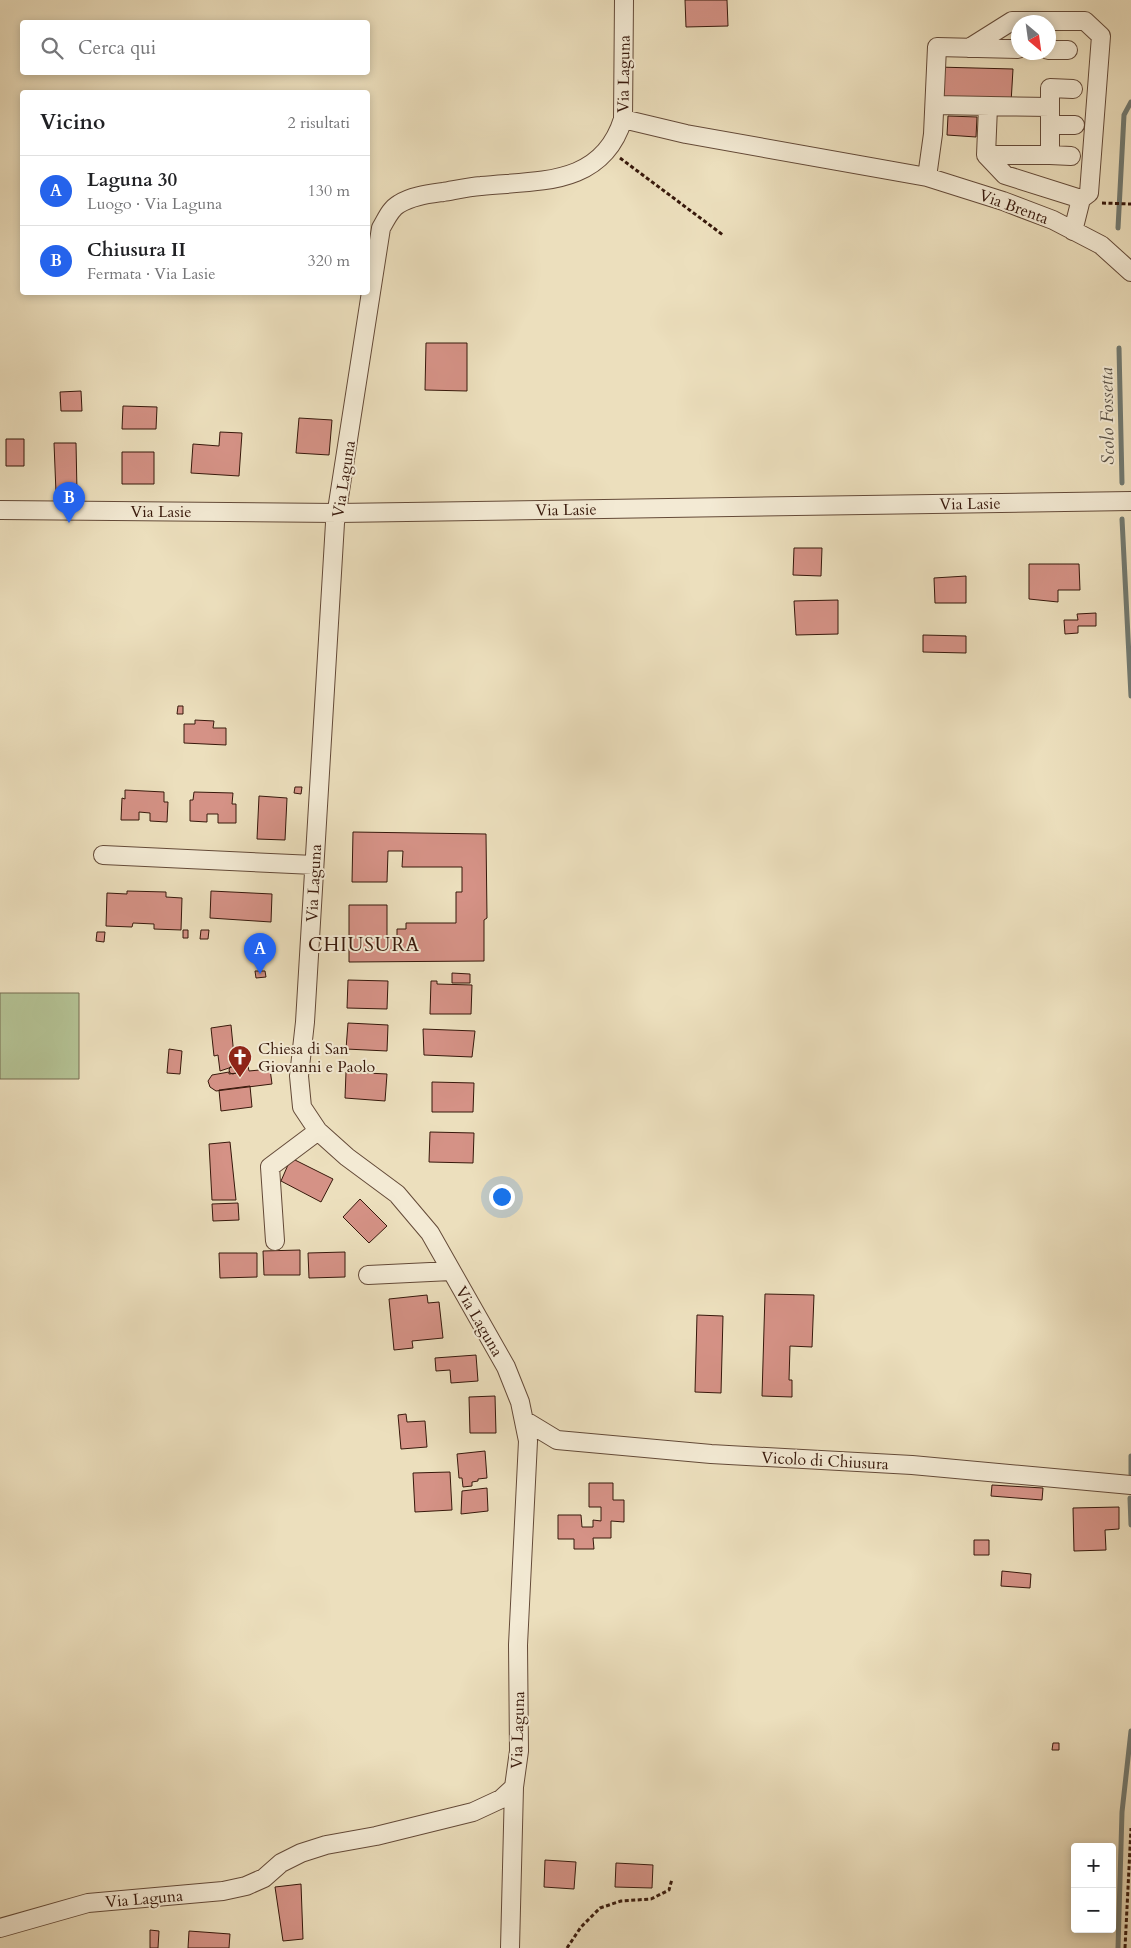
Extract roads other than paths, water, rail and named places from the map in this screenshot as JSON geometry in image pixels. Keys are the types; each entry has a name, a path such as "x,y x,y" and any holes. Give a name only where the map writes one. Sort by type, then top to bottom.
{"street":[{"name":"Via Laguna","path":"0,1928 88,1903 223,1891 246,1886 264,1878 281,1863 301,1854 326,1845 376,1836 474,1812 501,1799 514,1787 518,1751 518,1645 528,1441 520,1402 506,1366 430,1234 397,1194 347,1158 318,1131 302,1108 299,1076 305,1022 336,523 381,228 389,214 398,204 425,195 480,186 541,182 561,177 588,166 609,150 618,134 623,119 624,0"},
{"path":"969,48 1012,21 1085,21 1101,36 1089,193 1082,199 1074,231"},
{"path":"927,177 935,105 937,47 1011,49"},
{"path":"1056,50 1068,50"},
{"path":"1050,154 1050,88 1073,89"},
{"path":"935,105 1050,107"},
{"path":"988,107 986,155 1005,175 1082,199"},
{"name":"Via Brenta","path":"623,119 686,134 884,167 927,177 1003,201 1074,231 1101,245 1131,272"},
{"path":"1050,125 1075,125"},
{"path":"986,155 1050,154 1072,156"},
{"name":"Via Lasie","path":"0,510 338,513 1131,501"},
{"path":"103,855 314,865"},
{"path":"276,1241 270,1167 318,1131"},
{"name":"Via Laguna","path":"368,1275 451,1272"},
{"name":"Vicolo di Chiusura","path":"524,1420 557,1440 711,1454 912,1465 1131,1485"},
{"path":"510,1948 514,1787"}],"waterway":[{"name":"Scolo Fossetta","path":"1118,228 1124,115 1131,102"},
{"name":"Scolo Fossetta","path":"1119,348 1122,483"},
{"name":"Scolo Fossetta","path":"1122,519 1131,696"},
{"name":"Scolo Fossetta","path":"1131,1456 1131,1474"},
{"name":"Scolo Fossetta","path":"1130,1498 1131,1525"},
{"name":"Scolo Fossetta","path":"1118,1948 1122,1812 1131,1731"}],"place":[{"name":"Chiusura II","path":"69,523"},
{"name":"Laguna 30","path":"260,974"},
{"name":"Chiesa di San Giovanni e Paolo","path":"240,1078"}],"district":[{"name":"CHIUSURA","path":"364,944"}]}
